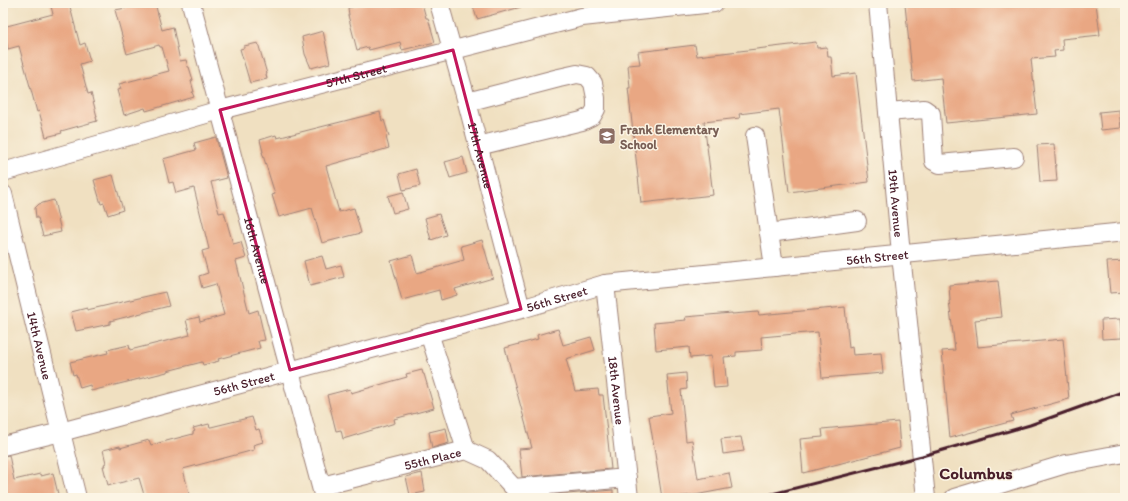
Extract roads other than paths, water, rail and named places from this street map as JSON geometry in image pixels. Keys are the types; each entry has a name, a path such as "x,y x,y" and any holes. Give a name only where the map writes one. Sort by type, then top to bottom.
{"street":[{"name":"16th Avenue","path":"191,3 323,492"},
{"name":"17th Avenue","path":"439,3 467,102 520,309"},
{"name":"57th Street","path":"3,172 220,110 453,50 582,10 714,3"},
{"name":"19th Avenue","path":"878,3 901,254 926,498"},
{"path":"467,102 577,74 587,76 593,83 596,98 596,109 592,116 582,121 478,146"},
{"path":"888,112 924,109 931,114 934,161 940,164 1014,157"},
{"path":"755,136 774,267"},
{"name":"14th Avenue","path":"3,194 77,498"},
{"path":"769,233 856,221"},
{"name":"56th Street","path":"3,446 61,432 520,309 606,284 1125,232"},
{"name":"18th Avenue","path":"606,284 629,498"},
{"path":"429,333 466,450"},
{"name":"55th Place","path":"323,492 466,450 488,460 514,488 627,478"},
{"path":"954,498 1066,464 1125,453"}],"railway":[{"path":"756,498 922,456 1030,425 1125,391"}],"place":[{"name":"Frank Elementary School","path":"607,136"}],"district":[{"name":"Columbus","path":"976,473"}]}
